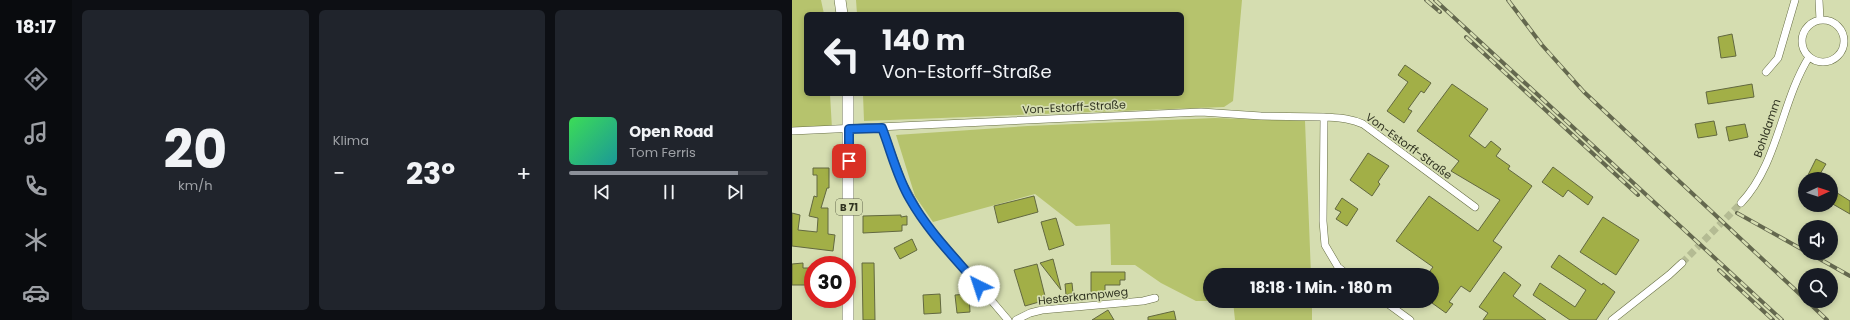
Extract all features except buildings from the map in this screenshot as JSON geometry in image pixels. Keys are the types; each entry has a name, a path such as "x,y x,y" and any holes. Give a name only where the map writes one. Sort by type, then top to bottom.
{"main road":[{"path":"840,0 842,12"},
{"name":"B 71","path":"848,96 848,320"}],"street":[{"path":"1766,72 1778,58 1794,0"},
{"path":"1819,0 1820,20"},
{"path":"1820,20 1833,23 1842,32 1844,38 1842,50 1832,60 1818,62 1808,57 1803,48 1803,33 1807,27 1820,20"},
{"path":"1842,50 1850,54"},
{"name":"Bohldamm","path":"1741,203 1758,181 1765,166 1792,90 1808,57"},
{"name":"Von-Estorff-Straße","path":"792,131 1201,112 1261,116 1343,118 1354,120 1363,124 1475,207"},
{"path":"1324,117 1323,221 1325,244 1339,268"},
{"path":"882,128 902,182 923,220 1008,320"},
{"path":"1612,320 1670,275 1682,263"},
{"name":"Hesterkampweg","path":"1016,320 1030,313 1042,310 1143,301 1155,298"},
{"path":"1394,308 1410,320"}],"green space":[{"path":"792,0 821,0 824,12 804,12 804,96 830,96 832,129 792,130"},
{"path":"856,0 1242,0 1233,101 1224,107 864,121 863,96 1184,96 1184,12 857,12"},
{"path":"1215,118 1305,121 1311,268 1203,268 1203,301 1196,301 1161,283 1135,265 1111,265 1110,224 1076,226 1035,194 933,222 915,196 896,135 1028,126"},
{"path":"1234,308 1312,308 1312,320 1235,320"}],"tunnel":[{"path":"1682,263 1741,203"}],"railway":[{"path":"1426,0 1440,12"},
{"path":"1435,0 1782,320"},
{"path":"1508,0 1542,45 1584,92 1798,292"},
{"path":"1466,37 1638,195"},
{"path":"1737,213 1798,247"},
{"path":"1821,260 1850,276"},
{"path":"1719,270 1773,320"},
{"path":"1814,308 1827,320"}],"route":[{"path":"849,161 849,129 882,128 902,182 910,199 929,228 979,286"}]}
